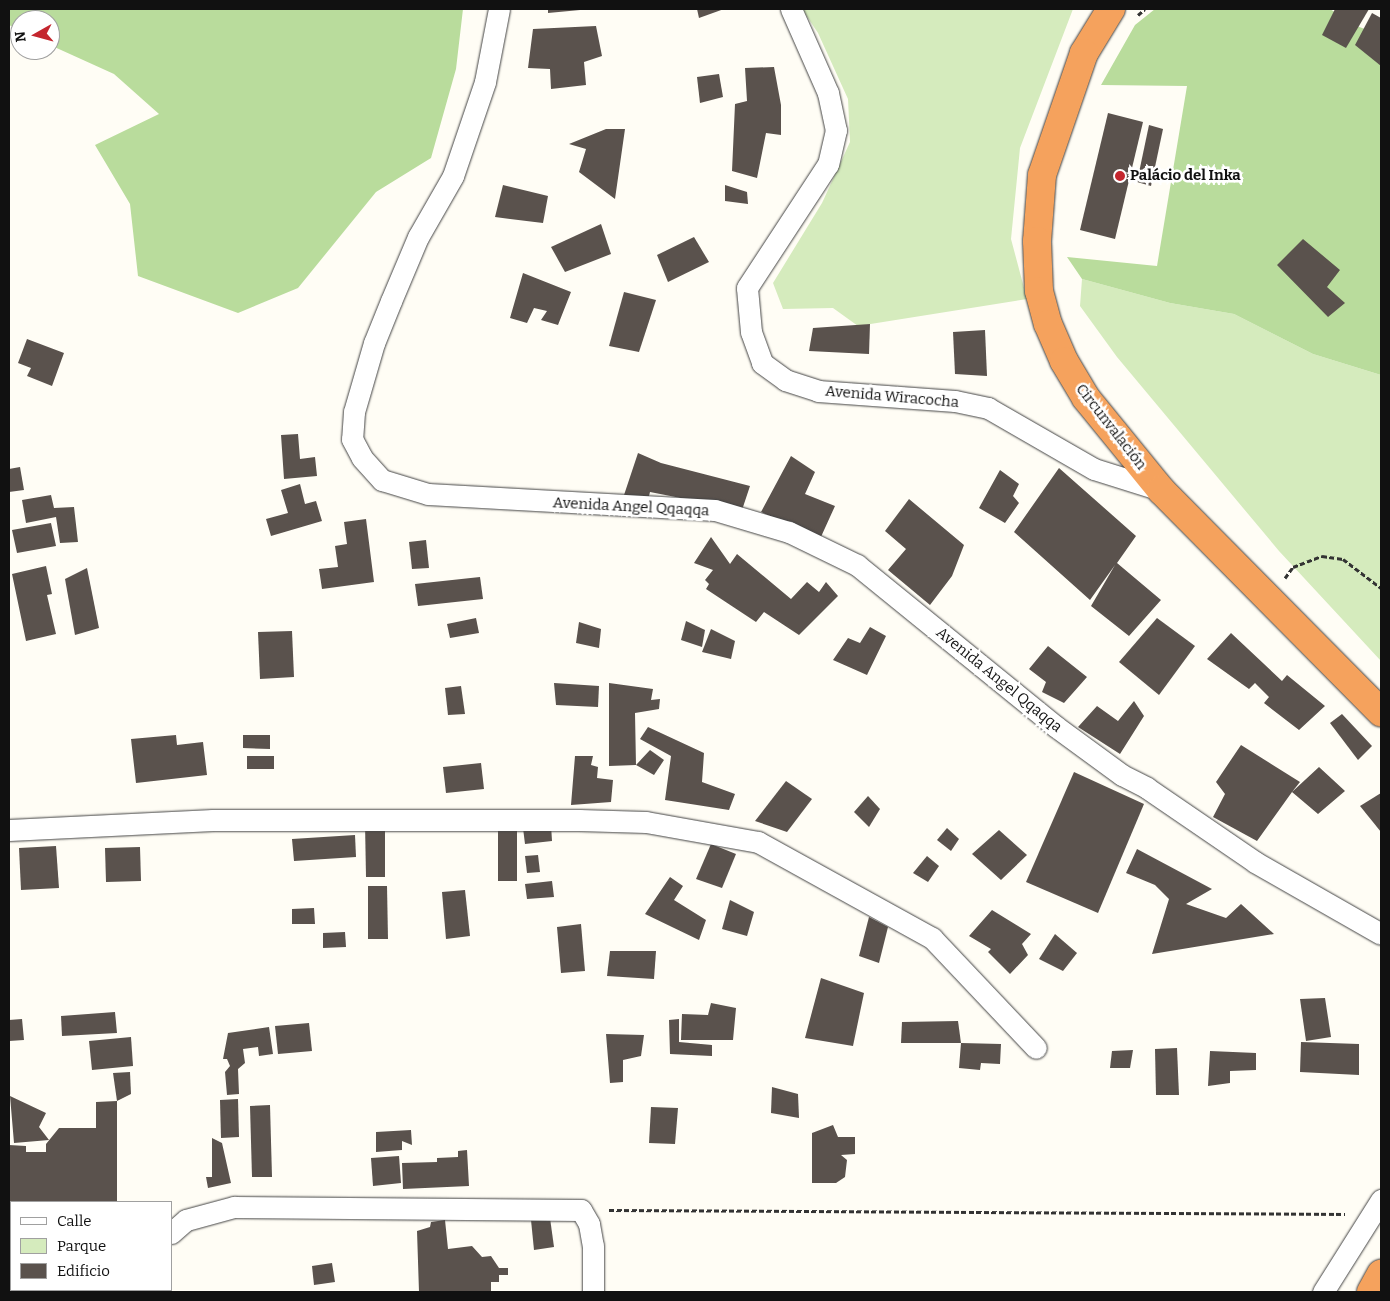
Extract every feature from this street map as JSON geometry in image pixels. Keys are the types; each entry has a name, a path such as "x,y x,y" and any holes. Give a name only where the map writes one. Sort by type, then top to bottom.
{"highway":[{"name":"Circunvalación","path":"1124,12 1084,53 1042,175 1037,241 1039,291 1048,324 1064,361 1086,398 1161,490 1381,712"},
{"path":"1371,1292 1381,1274"}],"street":[{"name":"Avenida Angel Qqaqqa","path":"499,9 485,82 453,176 418,237 374,342 354,412 352,439 362,458 382,480 428,494 715,510 789,532 857,565 1055,726 1122,774 1147,788 1255,862 1381,934"},
{"name":"Avenida Wiracocha","path":"791,9 828,93 836,130 828,164 747,288 751,332 762,363 785,380 818,392 956,401 988,408 1094,469 1161,490"},
{"path":"9,830 213,820 580,820 646,822 758,842 932,938 1036,1048"},
{"path":"172,1232 186,1220 234,1207 580,1210 589,1224 593,1246 593,1292"},
{"path":"1323,1292 1375,1207"}],"path":[{"path":"1124,12 1145,9"},
{"path":"1284,579 1293,568 1322,556 1343,559 1381,588"},
{"path":"1278,572 1291,586"},
{"path":"580,1210 1375,1207"}],"green space":[{"path":"9,9 463,9 456,69 431,158 376,192 298,288 238,313 138,276 130,204 95,145 159,114 114,74 60,50 60,10 10,10 9,25"},
{"path":"802,9 1073,9 1020,148 1011,239 1027,299 858,326 833,308 783,309 773,283 822,203 850,142 848,99 818,33"},
{"path":"1155,9 1330,9 1354,25 1381,35 1381,375 1313,354 1234,314 1170,303 1082,279 1067,257 1157,266 1187,86 1101,85 1135,25"},
{"path":"1082,279 1170,303 1234,314 1313,354 1381,375 1381,661 1279,551 1117,357 1080,306"}],"building":[{"path":"548,9 580,9 580,10 548,13"},
{"path":"697,9 724,9 699,18"},
{"path":"1335,9 1369,9 1346,48 1322,35"},
{"path":"1372,13 1381,18 1381,66 1355,45"},
{"path":"596,26 602,56 584,62 586,85 551,89 550,69 528,68 533,29"},
{"path":"774,67 781,105 781,135 766,133 757,178 732,171 735,104 747,101 745,68"},
{"path":"719,74 723,97 700,103 697,77"},
{"path":"1108,113 1143,122 1115,239 1080,230"},
{"path":"1149,125 1163,129 1151,186 1137,182"},
{"path":"606,129 625,129 615,199 579,172 586,149 569,144"},
{"path":"503,185 548,196 543,223 495,217"},
{"path":"725,185 747,192 748,204 725,201"},
{"path":"601,224 611,254 565,272 551,247"},
{"path":"694,237 709,262 668,282 657,255"},
{"path":"1303,239 1340,270 1327,287 1345,303 1328,317 1277,265"},
{"path":"523,273 571,292 558,325 541,320 547,311 534,308 527,323 510,318"},
{"path":"624,292 656,300 639,352 609,346"},
{"path":"870,324 869,354 809,351 813,328"},
{"path":"985,330 987,376 955,374 953,332"},
{"path":"27,339 64,353 52,386 27,376 31,368 18,363"},
{"path":"298,434 300,459 315,457 317,476 284,479 281,435"},
{"path":"638,453 661,463 750,486 742,510 650,492 648,500 623,498"},
{"path":"791,456 815,472 805,494 835,506 820,539 761,512"},
{"path":"20,467 24,490 9,492 9,469"},
{"path":"1059,468 1136,536 1117,563 1161,600 1129,636 1091,606 1115,565 1090,600 1014,532"},
{"path":"1000,470 1019,484 1013,496 1019,503 1005,523 979,508"},
{"path":"300,484 305,504 316,501 322,521 271,536 266,519 288,513 281,490"},
{"path":"51,495 54,508 74,507 78,542 60,543 56,517 26,523 22,500"},
{"path":"909,499 964,545 952,576 930,605 888,570 906,549 885,531"},
{"path":"366,519 374,582 322,589 319,569 338,567 335,546 347,544 344,522"},
{"path":"51,523 56,546 17,553 12,530"},
{"path":"711,537 730,564 737,554 791,599 807,582 819,592 826,582 838,596 799,635 764,612 756,622 706,589 709,584 705,580 713,570 694,563"},
{"path":"426,540 429,568 412,569 409,542"},
{"path":"46,566 52,594 47,595 56,634 26,641 12,574"},
{"path":"87,568 99,628 75,635 65,579"},
{"path":"480,577 483,599 418,606 415,584"},
{"path":"476,618 479,633 450,638 447,624"},
{"path":"1157,618 1195,646 1159,695 1119,662"},
{"path":"686,621 705,630 702,647 681,640"},
{"path":"579,622 601,629 599,648 576,643"},
{"path":"870,627 886,636 867,675 833,660 848,638 860,643"},
{"path":"711,629 735,641 731,659 702,652"},
{"path":"292,631 294,677 260,679 258,632"},
{"path":"1231,633 1282,681 1287,675 1325,706 1299,730 1264,703 1269,697 1255,683 1249,689 1207,659"},
{"path":"1048,646 1087,677 1064,703 1042,692 1046,682 1029,669"},
{"path":"554,683 599,686 598,707 556,705"},
{"path":"609,683 653,689 651,700 660,699 659,709 635,713 636,765 609,766"},
{"path":"461,686 465,714 448,715 445,688"},
{"path":"1134,701 1144,716 1120,754 1078,727 1097,706 1118,721"},
{"path":"1342,714 1372,746 1358,760 1330,723"},
{"path":"648,727 704,753 702,782 735,794 729,810 665,800 671,756 640,739"},
{"path":"176,735 177,745 203,742 207,775 136,783 131,739"},
{"path":"243,735 270,735 270,749 243,748"},
{"path":"1241,745 1300,782 1257,841 1213,817 1225,794 1216,782"},
{"path":"650,750 664,760 654,775 636,765"},
{"path":"247,756 274,756 274,769 247,769"},
{"path":"575,756 593,756 591,765 598,767 597,778 613,780 611,802 571,805"},
{"path":"481,763 484,789 446,793 443,767"},
{"path":"1319,767 1345,791 1318,814 1292,792"},
{"path":"1074,772 1144,804 1098,913 1026,882"},
{"path":"786,781 812,799 787,832 755,821"},
{"path":"1381,793 1381,832 1360,806"},
{"path":"868,796 880,809 869,827 854,812"},
{"path":"365,823 385,824 385,877 366,877"},
{"path":"551,825 552,841 525,844 523,828"},
{"path":"498,827 517,827 517,881 498,881"},
{"path":"947,828 959,839 951,851 937,840"},
{"path":"999,830 1027,855 1001,880 972,854"},
{"path":"355,835 356,857 294,861 292,839"},
{"path":"711,844 736,854 722,888 696,879"},
{"path":"56,846 59,888 21,890 19,848"},
{"path":"140,847 141,881 106,882 105,848"},
{"path":"1137,849 1212,889 1186,904 1226,918 1241,904 1274,934 1152,954 1169,899 1155,885 1126,873"},
{"path":"538,855 540,872 527,873 525,856"},
{"path":"927,856 939,866 928,882 913,873"},
{"path":"670,877 683,886 674,900 706,920 699,940 645,914"},
{"path":"552,881 554,897 527,899 525,884"},
{"path":"368,886 387,886 388,939 368,939"},
{"path":"465,890 470,936 446,939 442,892"},
{"path":"730,900 754,912 747,936 722,929"},
{"path":"314,908 315,924 292,924 292,909"},
{"path":"992,910 1031,934 1022,944 1028,955 1010,974 988,952 991,949 969,936"},
{"path":"869,917 888,927 879,963 859,956"},
{"path":"581,924 585,971 561,973 557,927"},
{"path":"345,932 346,947 323,948 323,933"},
{"path":"1055,934 1077,953 1063,971 1039,959"},
{"path":"610,951 656,951 654,979 607,976"},
{"path":"821,978 864,993 853,1046 805,1038"},
{"path":"1325,998 1331,1037 1306,1041 1300,999"},
{"path":"711,1003 736,1008 733,1040 681,1040 682,1014 708,1015"},
{"path":"115,1012 117,1033 62,1036 61,1016"},
{"path":"22,1019 24,1040 9,1041 9,1020"},
{"path":"679,1019 679,1042 712,1045 712,1056 670,1054 669,1020"},
{"path":"958,1021 961,1043 901,1043 902,1022"},
{"path":"309,1023 312,1051 278,1054 275,1026"},
{"path":"269,1027 273,1054 259,1056 258,1047 243,1049 245,1063 238,1069 239,1094 227,1095 225,1072 230,1066 227,1059 223,1059 228,1033"},
{"path":"606,1034 644,1035 641,1056 623,1060 623,1082 610,1083"},
{"path":"131,1037 133,1066 92,1070 89,1041"},
{"path":"1301,1042 1359,1044 1359,1075 1300,1072"},
{"path":"961,1043 1001,1044 1000,1064 981,1063 980,1070 959,1068"},
{"path":"1177,1048 1179,1095 1156,1095 1155,1049"},
{"path":"1133,1050 1130,1068 1110,1068 1112,1051"},
{"path":"1210,1051 1256,1053 1256,1070 1230,1071 1230,1083 1208,1086"},
{"path":"130,1072 131,1094 117,1101 113,1073"},
{"path":"772,1087 798,1094 799,1118 771,1113"},
{"path":"10,1096 46,1113 39,1127 49,1140 14,1143"},
{"path":"238,1099 239,1137 221,1138 220,1100"},
{"path":"117,1101 117,1201 10,1201 9,1215 9,1145 26,1146 26,1152 46,1152 46,1144 59,1128 96,1128 96,1102"},
{"path":"270,1105 272,1177 252,1177 250,1106"},
{"path":"651,1107 678,1108 675,1144 649,1143"},
{"path":"833,1125 838,1137 855,1137 855,1154 841,1155 847,1160 845,1177 836,1183 812,1183 812,1133"},
{"path":"411,1130 412,1145 402,1141 402,1150 376,1152 376,1132"},
{"path":"212,1138 222,1143 231,1183 208,1188 206,1177 212,1177"},
{"path":"467,1150 469,1186 403,1189 402,1163 437,1162 437,1158 458,1157 458,1151"},
{"path":"399,1156 401,1183 373,1186 371,1158"},
{"path":"550,1218 554,1247 534,1250 531,1220"},
{"path":"445,1220 448,1249 472,1246 482,1257 491,1256 499,1268 508,1268 508,1275 499,1275 499,1282 491,1282 491,1292 419,1292 417,1231 430,1227 431,1222"},
{"path":"332,1263 335,1282 314,1285 312,1266"}],"place":[{"name":"Palácio del Inka","path":"1120,176"}]}
